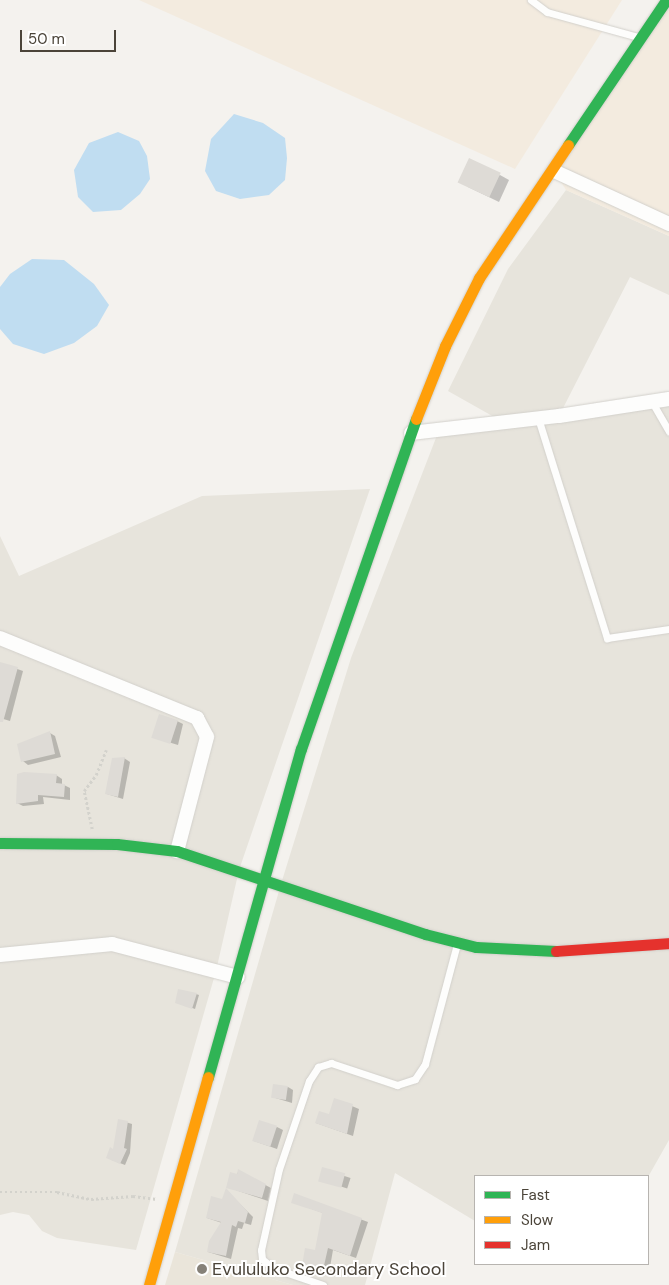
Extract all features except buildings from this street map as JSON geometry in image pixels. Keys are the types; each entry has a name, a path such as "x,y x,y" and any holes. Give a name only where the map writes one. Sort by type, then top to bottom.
{"main road":[{"path":"149,1285 266,878 300,749 411,434 445,346 471,293 520,215 554,171 666,0"},
{"path":"0,843 117,844 177,851 266,878 457,944 549,952 669,943"}],"street":[{"path":"554,171 669,224"},
{"path":"411,434 538,418 669,398"},
{"path":"0,638 197,718 207,737 177,851"},
{"path":"0,955 112,944 238,977"}],"lane":[{"path":"531,0 547,12 641,37"},
{"path":"652,401 669,432"},
{"path":"538,418 607,638 669,629"},
{"path":"323,1285 273,1268 262,1258 261,1250 279,1169 309,1081 318,1068 330,1063 396,1085 415,1079 425,1064 457,944"}],"path":[{"path":"93,834 84,791 96,775 106,750"},
{"path":"0,1192 57,1192 91,1199 133,1196 173,1202"}],"shaded area":[{"path":"139,0 622,0 515,169"},
{"path":"669,0 669,236 566,190 554,171"},
{"path":"566,190 669,236 669,295 630,277 559,416 669,399 669,1140 649,1175 474,1175 474,1220 395,1173 365,1285 293,1285 175,1252 281,884 351,658 439,430 503,422 448,391 508,269"},
{"path":"370,489 239,870 216,971 136,1250 57,1238 42,1231 29,1215 13,1212 0,1215 0,536 19,576 202,496"},
{"name":"Evululuko Secondary School","path":"175,1252 293,1285 165,1285"}],"water":[{"path":"234,114 263,123 285,138 287,158 285,180 269,195 240,199 216,191 205,171 211,139"},
{"path":"118,132 139,141 147,156 150,179 140,194 121,210 93,212 78,197 74,170 89,143"},
{"path":"32,259 64,260 94,284 109,305 97,326 74,343 44,354 13,344 0,329 0,287 10,274"}],"traffic: fast":[{"path":"568,145 666,0"},
{"path":"208,1077 301,749 416,419"},
{"path":"0,843 117,844 177,851 425,934 476,947 556,951"}],"traffic: slow":[{"path":"416,419 445,346 479,278 568,145"},
{"path":"149,1285 208,1077"}],"traffic: jam":[{"path":"556,951 669,943"}],"place":[{"name":"Evululuko Secondary School","path":"202,1269"}]}
